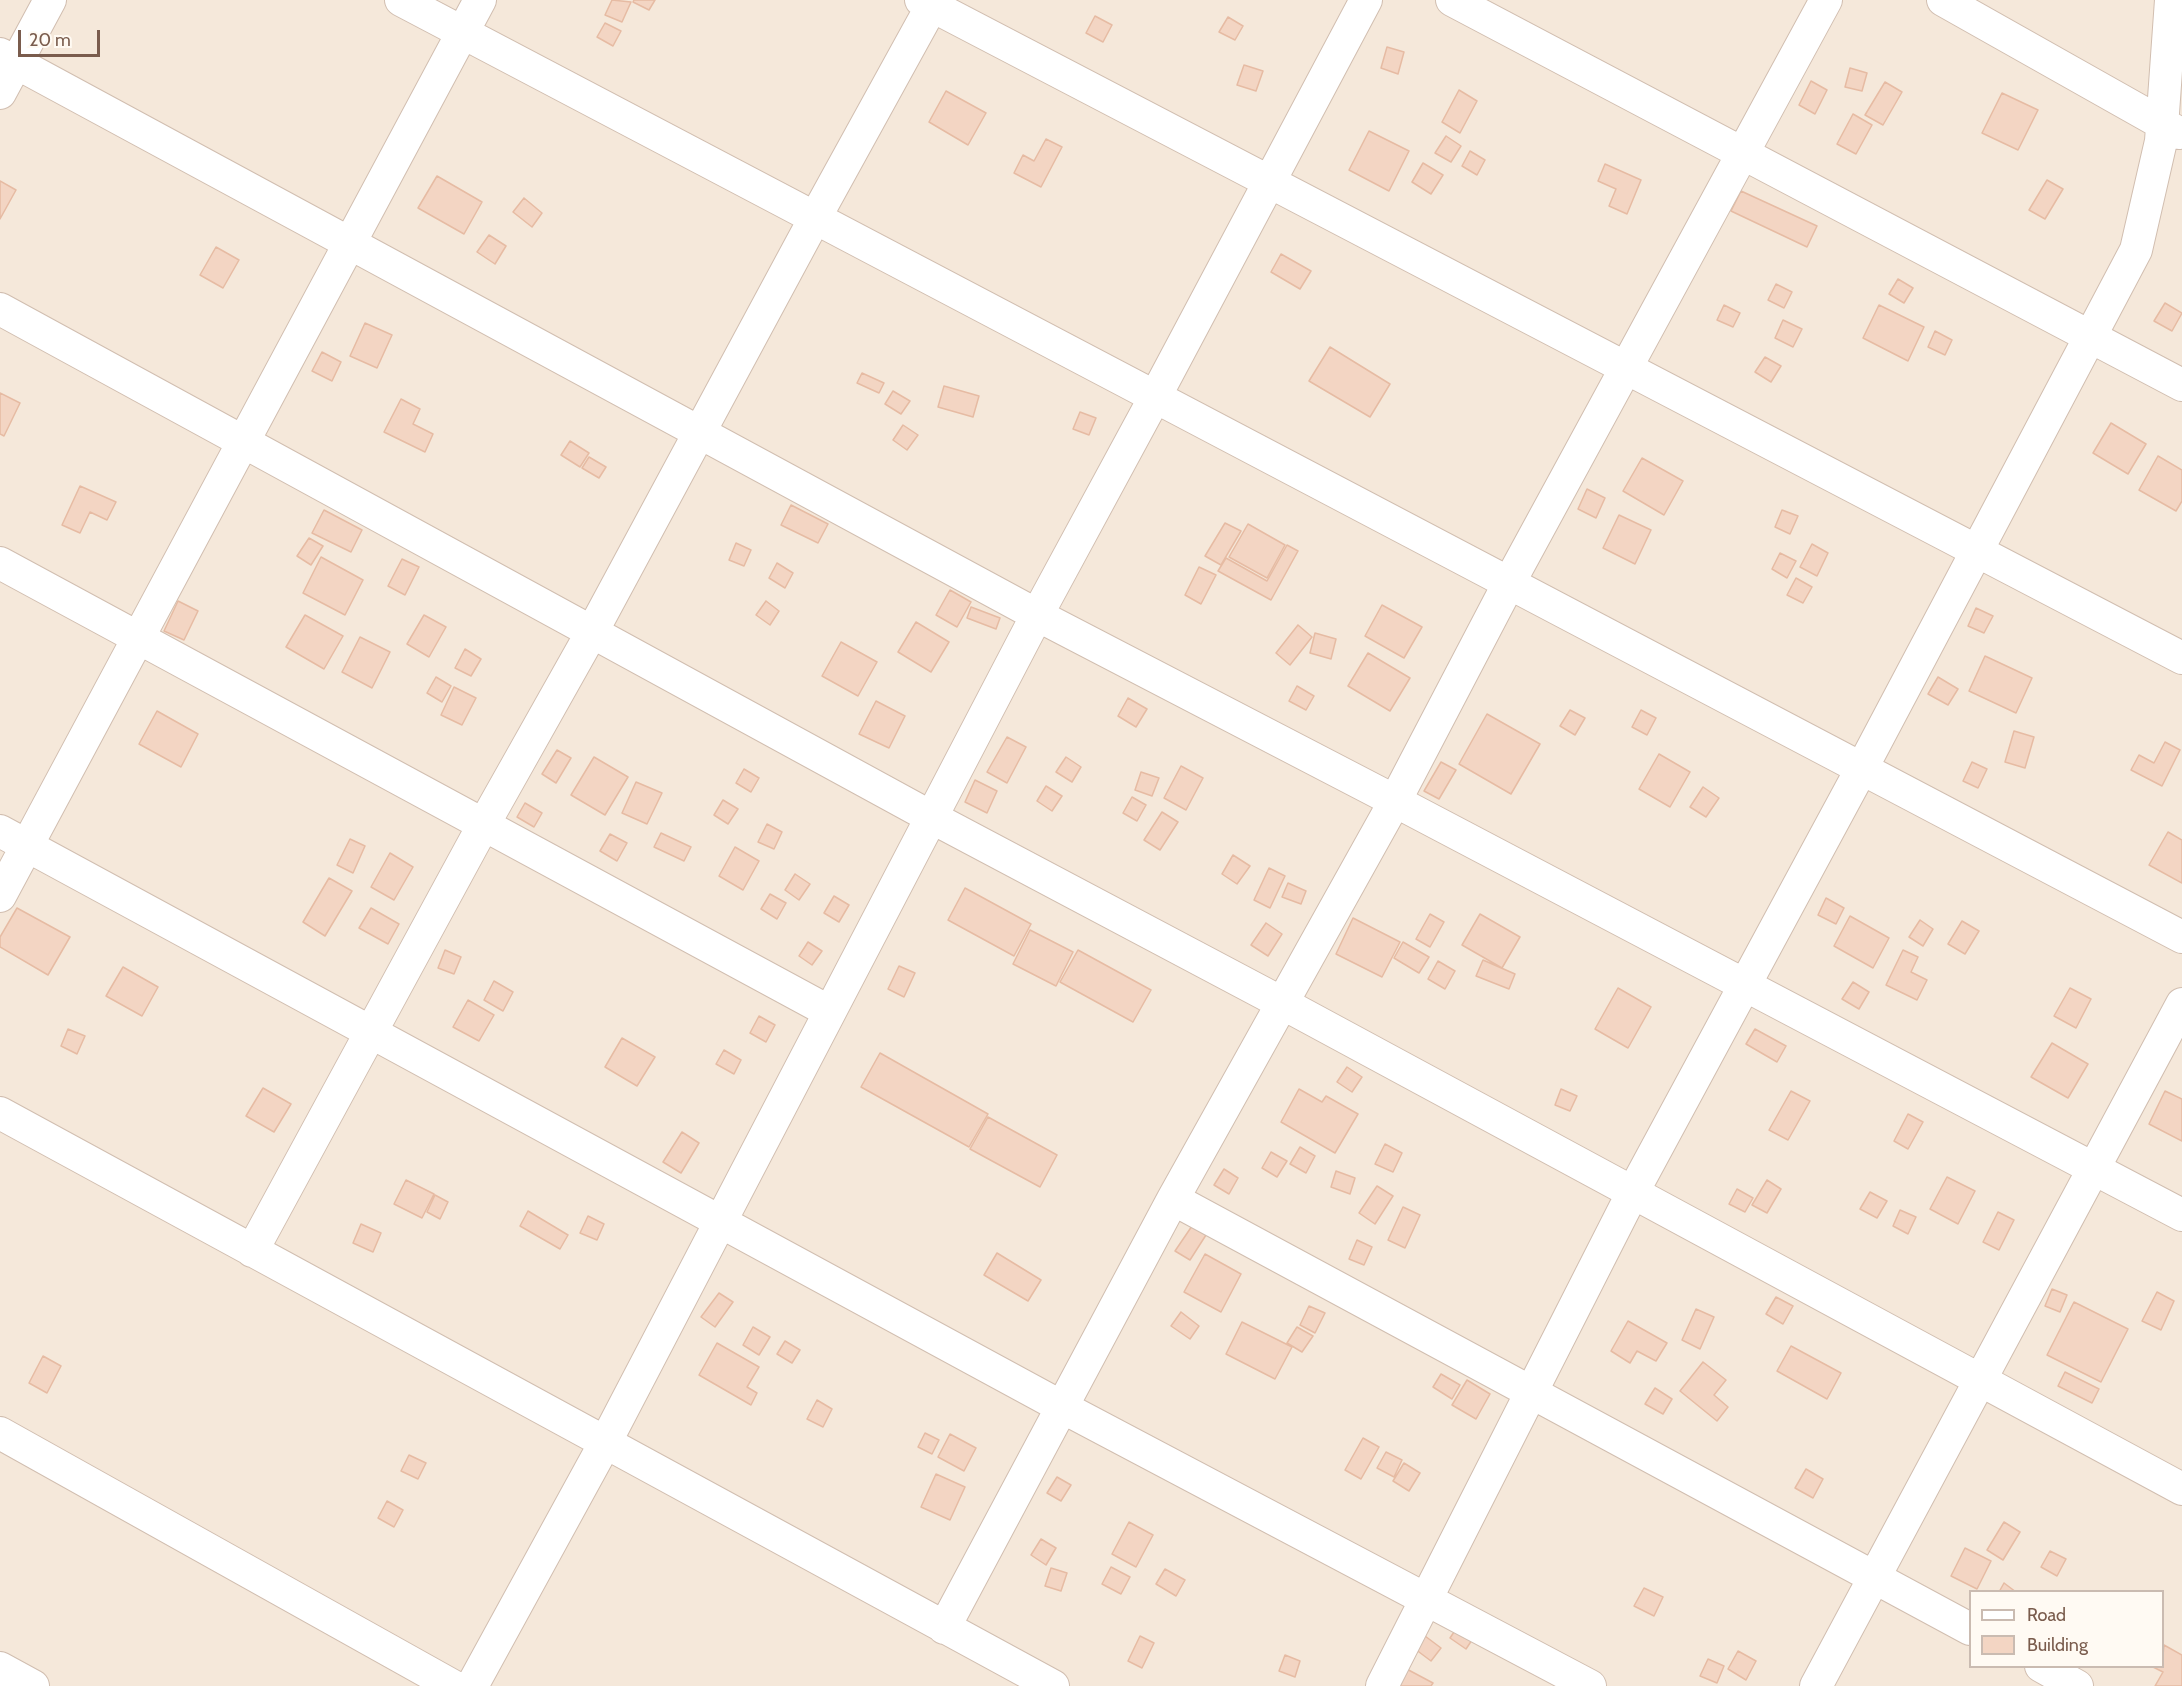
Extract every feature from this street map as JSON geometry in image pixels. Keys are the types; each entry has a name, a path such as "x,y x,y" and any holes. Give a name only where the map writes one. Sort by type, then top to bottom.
{"street":[{"path":"0,93 8,59 50,0"},
{"path":"401,0 2182,937"},
{"path":"0,896 480,0"},
{"path":"472,1686 604,1443 1037,615 1366,0"},
{"path":"1452,0 1742,155 2182,385"},
{"path":"944,1628 1173,1198 1395,801 1509,583 1826,0"},
{"path":"1943,0 2172,129"},
{"path":"1382,1686 1633,1192 1862,768 2136,250 2161,141 2172,129 2171,0"},
{"path":"252,1251 370,1032 592,632 930,2 2182,658"},
{"path":"8,59 1037,615 2182,1215"},
{"path":"0,309 931,817 1282,1003 2182,1489"},
{"path":"0,563 830,1012"},
{"path":"0,831 1062,1407 1590,1686"},
{"path":"1816,1686 2182,1004"},
{"path":"0,1113 1053,1686"},
{"path":"1173,1198 1969,1628"},
{"path":"0,1433 453,1686"},
{"path":"0,1668 33,1686"},
{"path":"2045,1668 2077,1686"}],"shaded area":[{"path":"0,0 2182,0 2182,1686 0,1686"}],"building":[{"path":"612,0 631,2 622,22 605,15"},
{"path":"634,0 655,0 649,10 633,2"},
{"path":"1095,16 1112,25 1103,42 1086,33"},
{"path":"1228,17 1243,26 1235,40 1219,32"},
{"path":"605,23 621,31 613,46 597,37"},
{"path":"1387,47 1404,52 1398,74 1381,68"},
{"path":"1244,65 1263,71 1256,91 1237,85"},
{"path":"1850,68 1867,73 1862,91 1845,87"},
{"path":"1811,81 1827,90 1815,114 1799,105"},
{"path":"1885,82 1902,92 1883,125 1865,115"},
{"path":"1459,90 1477,101 1460,133 1442,122"},
{"path":"946,91 986,113 968,145 929,122"},
{"path":"2002,93 2038,110 2018,150 1982,133"},
{"path":"1853,114 1872,125 1856,154 1837,144"},
{"path":"1369,131 1409,151 1389,191 1349,170"},
{"path":"1446,136 1461,146 1451,162 1435,153"},
{"path":"1046,139 1062,147 1041,187 1014,173 1023,155 1034,161"},
{"path":"1470,151 1485,160 1477,175 1462,166"},
{"path":"1423,163 1443,175 1431,194 1412,182"},
{"path":"1605,164 1641,180 1627,214 1609,206 1616,189 1598,181"},
{"path":"437,176 482,202 464,234 418,208"},
{"path":"2047,180 2063,189 2045,219 2029,210"},
{"path":"0,181 16,190 0,219"},
{"path":"1741,191 1817,226 1807,247 1731,211"},
{"path":"524,198 542,213 532,227 513,212"},
{"path":"489,235 506,246 495,264 477,252"},
{"path":"216,247 239,260 223,288 200,275"},
{"path":"1281,254 1311,271 1300,289 1271,272"},
{"path":"1898,279 1913,288 1904,303 1889,294"},
{"path":"1776,284 1792,292 1784,308 1768,300"},
{"path":"2165,303 2182,313 2172,331 2154,321"},
{"path":"1724,305 1740,313 1733,327 1717,320"},
{"path":"1879,305 1924,327 1908,361 1863,338"},
{"path":"1783,320 1802,329 1793,347 1775,338"},
{"path":"365,323 392,335 377,368 350,356"},
{"path":"1935,331 1952,340 1945,355 1928,347"},
{"path":"1330,347 1390,384 1370,417 1309,381"},
{"path":"322,352 341,362 332,381 312,371"},
{"path":"1765,357 1781,366 1771,382 1755,372"},
{"path":"862,373 884,383 879,393 857,383"},
{"path":"944,386 979,396 973,417 938,407"},
{"path":"893,391 910,401 901,414 885,404"},
{"path":"0,393 20,403 4,436 0,434"},
{"path":"401,399 420,409 413,424 433,434 425,452 384,432"},
{"path":"1080,412 1096,418 1089,435 1073,429"},
{"path":"2111,423 2146,444 2128,474 2093,453"},
{"path":"903,425 918,435 907,450 893,440"},
{"path":"570,441 589,453 580,467 561,455"},
{"path":"2158,456 2182,470 2182,501 2176,511 2139,490"},
{"path":"589,457 606,467 599,478 582,468"},
{"path":"1642,458 1683,481 1664,515 1623,491"},
{"path":"80,486 116,502 107,520 90,512 80,533 62,525"},
{"path":"1587,489 1605,498 1596,518 1578,509"},
{"path":"791,505 828,524 818,543 781,525"},
{"path":"324,510 362,530 351,552 312,533"},
{"path":"1782,510 1798,516 1790,534 1775,527"},
{"path":"1619,515 1651,530 1635,564 1603,548"},
{"path":"1225,523 1241,531 1221,565 1205,556"},
{"path":"1248,524 1285,545 1267,578 1229,557"},
{"path":"309,538 323,546 311,565 297,556"},
{"path":"736,543 751,550 744,566 729,560"},
{"path":"1812,544 1828,553 1817,576 1800,567"},
{"path":"1287,545 1298,551 1271,600 1218,571 1226,558 1267,581"},
{"path":"1780,553 1796,561 1787,578 1772,569"},
{"path":"321,557 363,580 345,615 303,593"},
{"path":"402,559 419,567 405,595 388,586"},
{"path":"777,563 793,573 785,588 769,578"},
{"path":"1199,567 1216,575 1201,604 1185,595"},
{"path":"1796,578 1812,587 1803,603 1787,595"},
{"path":"950,590 971,602 957,627 936,615"},
{"path":"178,601 198,611 184,640 164,631"},
{"path":"766,601 779,611 770,625 756,615"},
{"path":"1382,605 1422,627 1404,658 1365,636"},
{"path":"971,607 1000,618 996,629 967,618"},
{"path":"1976,608 1993,616 1984,633 1968,626"},
{"path":"305,615 343,636 324,669 286,647"},
{"path":"424,615 446,627 429,657 407,644"},
{"path":"916,622 949,642 931,672 898,652"},
{"path":"1298,625 1312,637 1290,665 1276,653"},
{"path":"1315,633 1336,639 1331,659 1310,653"},
{"path":"360,637 390,652 372,688 342,672"},
{"path":"841,642 877,662 858,696 822,676"},
{"path":"465,649 481,659 471,676 455,668"},
{"path":"1368,653 1410,678 1390,711 1348,686"},
{"path":"1985,656 2032,678 2016,713 1969,691"},
{"path":"436,677 451,686 442,702 427,693"},
{"path":"1938,677 1958,689 1948,705 1928,694"},
{"path":"1297,686 1314,696 1306,710 1289,701"},
{"path":"454,687 476,698 462,725 441,715"},
{"path":"1128,698 1147,709 1136,727 1118,716"},
{"path":"876,701 905,716 889,748 859,734"},
{"path":"1570,710 1585,718 1575,735 1560,726"},
{"path":"1641,710 1656,718 1647,735 1632,727"},
{"path":"157,711 198,734 181,767 139,744"},
{"path":"1487,714 1540,744 1511,794 1459,764"},
{"path":"2014,731 2034,737 2025,768 2005,762"},
{"path":"1007,737 1026,747 1007,783 987,772"},
{"path":"2165,742 2180,750 2162,786 2131,770 2139,755 2154,763"},
{"path":"557,750 571,758 556,783 542,774"},
{"path":"1659,754 1690,772 1670,807 1639,789"},
{"path":"594,757 628,777 605,815 571,795"},
{"path":"1066,757 1081,767 1072,782 1056,772"},
{"path":"1441,762 1456,770 1439,799 1424,791"},
{"path":"1972,762 1987,769 1978,788 1963,781"},
{"path":"1181,766 1203,778 1186,810 1164,798"},
{"path":"744,769 759,778 751,792 736,783"},
{"path":"1141,772 1159,778 1152,796 1135,790"},
{"path":"975,780 997,791 987,813 965,802"},
{"path":"636,782 662,793 647,824 622,813"},
{"path":"1046,786 1062,796 1052,811 1037,801"},
{"path":"1703,787 1719,798 1706,817 1690,807"},
{"path":"1132,797 1146,805 1137,821 1123,813"},
{"path":"723,800 738,809 728,824 714,815"},
{"path":"525,803 542,813 534,827 517,817"},
{"path":"1162,812 1178,822 1160,850 1144,840"},
{"path":"767,824 782,832 774,849 758,842"},
{"path":"2168,832 2182,840 2182,883 2149,865"},
{"path":"661,833 691,847 684,861 654,847"},
{"path":"610,834 627,843 617,861 600,851"},
{"path":"350,839 365,846 353,873 337,865"},
{"path":"735,847 759,861 743,890 719,876"},
{"path":"390,853 413,867 394,900 371,887"},
{"path":"1233,855 1250,866 1237,884 1222,874"},
{"path":"1269,868 1285,876 1270,908 1254,900"},
{"path":"795,874 810,884 799,900 785,890"},
{"path":"329,878 352,891 325,936 303,922"},
{"path":"1288,883 1306,891 1301,904 1282,897"},
{"path":"965,888 1031,924 1014,956 948,920"},
{"path":"770,894 786,903 777,919 761,909"},
{"path":"834,896 849,905 839,922 824,913"},
{"path":"1826,898 1844,908 1836,924 1818,915"},
{"path":"17,908 70,937 48,975 0,947 0,937"},
{"path":"371,908 399,924 388,944 359,928"},
{"path":"1430,914 1444,922 1430,947 1416,939"},
{"path":"1480,914 1520,937 1502,968 1462,945"},
{"path":"1850,916 1889,938 1873,968 1834,946"},
{"path":"1353,918 1400,942 1382,977 1336,954"},
{"path":"1920,920 1933,929 1923,946 1909,937"},
{"path":"1962,921 1979,931 1965,954 1948,944"},
{"path":"1266,923 1282,934 1268,956 1251,945"},
{"path":"1030,930 1073,952 1056,986 1013,964"},
{"path":"808,942 822,951 812,965 799,956"},
{"path":"1403,942 1429,957 1419,973 1394,958"},
{"path":"445,950 461,957 454,974 438,968"},
{"path":"1078,950 1151,990 1133,1022 1060,982"},
{"path":"1903,950 1918,957 1911,972 1927,980 1917,1000 1886,985"},
{"path":"1483,960 1515,974 1509,989 1476,976"},
{"path":"1438,961 1455,971 1445,989 1428,979"},
{"path":"899,966 915,973 904,997 888,989"},
{"path":"123,967 158,987 142,1016 106,996"},
{"path":"494,981 513,992 503,1011 484,1000"},
{"path":"1853,982 1869,992 1859,1009 1842,999"},
{"path":"1618,988 1651,1007 1628,1048 1595,1029"},
{"path":"2070,988 2091,999 2076,1028 2054,1016"},
{"path":"468,1000 494,1015 479,1041 453,1027"},
{"path":"759,1016 775,1025 766,1042 750,1033"},
{"path":"68,1029 85,1036 77,1054 61,1046"},
{"path":"1755,1029 1786,1046 1777,1062 1746,1044"},
{"path":"622,1038 655,1057 637,1086 605,1067"},
{"path":"2052,1043 2088,1064 2068,1098 2031,1077"},
{"path":"724,1050 741,1060 734,1074 716,1064"},
{"path":"880,1053 988,1114 969,1147 861,1087"},
{"path":"1347,1067 1362,1077 1352,1092 1337,1082"},
{"path":"263,1088 291,1104 274,1132 246,1116"},
{"path":"1299,1089 1322,1102 1326,1096 1358,1114 1335,1153 1281,1122"},
{"path":"1561,1089 1577,1096 1570,1111 1555,1105"},
{"path":"1791,1091 1810,1101 1788,1140 1769,1130"},
{"path":"2165,1091 2182,1099 2182,1141 2149,1124"},
{"path":"1908,1114 1923,1122 1908,1149 1894,1141"},
{"path":"988,1117 1057,1155 1040,1187 970,1149"},
{"path":"682,1132 699,1143 681,1173 663,1162"},
{"path":"1385,1144 1402,1153 1393,1172 1375,1164"},
{"path":"1300,1147 1315,1156 1306,1173 1290,1164"},
{"path":"1271,1152 1287,1161 1277,1177 1262,1168"},
{"path":"1224,1169 1238,1178 1229,1194 1214,1185"},
{"path":"1336,1171 1355,1178 1350,1194 1331,1187"},
{"path":"1947,1177 1975,1191 1958,1224 1930,1209"},
{"path":"406,1180 434,1194 422,1218 394,1204"},
{"path":"1767,1180 1781,1189 1767,1213 1752,1205"},
{"path":"1377,1186 1393,1196 1375,1224 1359,1213"},
{"path":"1737,1189 1753,1198 1745,1212 1729,1204"},
{"path":"1870,1192 1887,1201 1877,1218 1860,1209"},
{"path":"435,1195 448,1202 440,1219 427,1212"},
{"path":"1403,1207 1420,1215 1405,1248 1388,1240"},
{"path":"1900,1210 1916,1217 1908,1234 1893,1226"},
{"path":"528,1211 568,1235 560,1249 520,1226"},
{"path":"1998,1212 2014,1220 1999,1250 1983,1242"},
{"path":"588,1216 604,1224 597,1240 580,1233"},
{"path":"361,1224 381,1233 373,1252 353,1243"},
{"path":"1192,1226 1206,1235 1190,1260 1175,1251"},
{"path":"1357,1240 1372,1247 1364,1265 1349,1259"},
{"path":"997,1253 1041,1280 1028,1301 984,1275"},
{"path":"1205,1254 1241,1274 1221,1312 1184,1292"},
{"path":"2052,1289 2067,1295 2060,1312 2045,1306"},
{"path":"2157,1292 2174,1301 2161,1330 2142,1321"},
{"path":"719,1293 733,1302 715,1327 701,1317"},
{"path":"1776,1297 1793,1306 1783,1324 1766,1314"},
{"path":"2074,1302 2128,1329 2101,1382 2047,1355"},
{"path":"1309,1306 1325,1313 1315,1333 1300,1325"},
{"path":"1696,1309 1714,1317 1700,1349 1682,1340"},
{"path":"1181,1312 1199,1326 1190,1339 1171,1326"},
{"path":"1628,1321 1667,1343 1656,1361 1637,1351 1630,1363 1611,1351"},
{"path":"1242,1322 1292,1347 1275,1379 1226,1354"},
{"path":"753,1327 770,1337 759,1355 743,1345"},
{"path":"1297,1327 1313,1336 1302,1352 1287,1343"},
{"path":"785,1341 800,1350 792,1363 777,1354"},
{"path":"717,1343 759,1367 747,1387 757,1393 751,1405 699,1375"},
{"path":"1791,1346 1841,1373 1827,1399 1777,1371"},
{"path":"43,1356 61,1366 47,1393 29,1383"},
{"path":"1703,1362 1726,1380 1714,1395 1728,1407 1717,1421 1680,1391"},
{"path":"2065,1372 2099,1389 2092,1403 2058,1386"},
{"path":"1441,1374 1460,1385 1452,1399 1433,1387"},
{"path":"1467,1380 1490,1394 1476,1419 1452,1405"},
{"path":"1655,1388 1672,1399 1663,1414 1645,1404"},
{"path":"817,1400 832,1409 823,1427 807,1419"},
{"path":"925,1433 939,1440 932,1454 918,1447"},
{"path":"950,1434 976,1448 964,1471 938,1457"},
{"path":"1363,1438 1379,1447 1361,1479 1345,1470"},
{"path":"1386,1452 1402,1460 1394,1477 1377,1468"},
{"path":"409,1455 426,1463 418,1479 401,1471"},
{"path":"1404,1463 1420,1473 1409,1491 1393,1481"},
{"path":"1806,1469 1823,1479 1813,1498 1795,1488"},
{"path":"936,1474 965,1487 950,1520 921,1507"},
{"path":"1057,1477 1071,1485 1061,1501 1047,1493"},
{"path":"387,1501 403,1510 394,1527 378,1518"},
{"path":"1129,1522 1153,1535 1136,1567 1112,1554"},
{"path":"2004,1522 2020,1532 2003,1560 1987,1550"},
{"path":"1041,1539 1056,1548 1046,1565 1031,1555"},
{"path":"1965,1548 1991,1561 1977,1589 1951,1576"},
{"path":"2050,1551 2066,1559 2057,1576 2041,1567"},
{"path":"1111,1567 1130,1577 1121,1594 1102,1584"},
{"path":"1051,1568 1067,1573 1061,1591 1045,1586"},
{"path":"1165,1569 1185,1580 1176,1596 1156,1584"},
{"path":"2004,1583 2013,1590 2000,1590"},
{"path":"1644,1588 1663,1597 1654,1616 1634,1606"},
{"path":"1458,1626 1474,1637 1466,1649 1450,1638"},
{"path":"1140,1636 1154,1643 1142,1668 1128,1661"},
{"path":"1425,1636 1441,1648 1431,1661 1415,1649"},
{"path":"2164,1645 2182,1655 2182,1686 2155,1686 2163,1672 2155,1668 2164,1668"},
{"path":"1738,1651 1756,1661 1746,1680 1728,1669"},
{"path":"1285,1655 1300,1661 1295,1677 1279,1671"},
{"path":"1708,1659 1724,1666 1717,1683 1700,1676"},
{"path":"1401,1666 1433,1683 1431,1686 1390,1686"}]}
